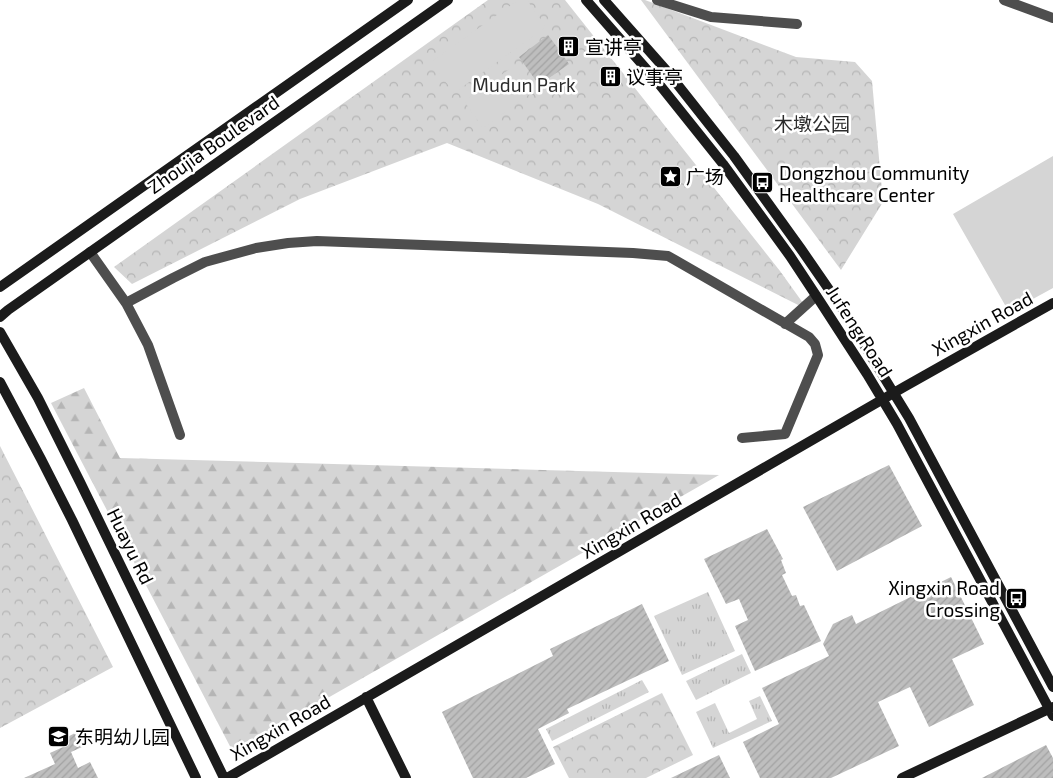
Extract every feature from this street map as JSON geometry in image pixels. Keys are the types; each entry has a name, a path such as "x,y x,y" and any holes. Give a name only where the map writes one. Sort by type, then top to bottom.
{"street":[{"name":"Zhoujia Boulevard","path":"0,287 408,0"},
{"name":"Zhoujia Boulevard","path":"0,317 448,0"},
{"name":"Jufeng Road","path":"586,0 655,79 723,164 790,256 897,424 1052,711"},
{"name":"Jufeng Road","path":"604,0 666,70 734,156 839,304 909,418 1053,687"},
{"path":"657,0 710,17 797,24"},
{"path":"1004,0 1053,18"},
{"path":"126,304 204,262 256,248 288,243 317,241 633,253 668,256 809,337 815,344 818,356 785,434 742,438"},
{"path":"90,252 126,304 148,345 180,435"},
{"path":"785,324 816,296"},
{"name":"Xingxin Road","path":"225,778 1053,303"},
{"name":"Huayu Rd","path":"0,332 38,398 225,778"},
{"path":"0,382 72,520 196,778"},
{"path":"366,697 406,778"},
{"path":"902,778 1052,711"}],"green space":[{"name":"Mudun Park","path":"488,0 565,0 780,271 808,310 598,204 447,143 300,199 132,284 114,267"},
{"path":"518,0 527,0 546,27 454,93 431,62"},
{"name":"木墩公园","path":"641,0 796,57 855,62 872,81 883,202 841,270"},
{"path":"514,66 532,92 483,128 464,101"},
{"path":"1053,156 1053,288 1009,312 953,214"},
{"path":"84,388 120,458 719,475 233,752 51,403"},
{"path":"0,446 113,667 0,728"},
{"path":"708,592 735,651 682,675 654,616"},
{"path":"742,654 751,673 696,700 686,681"},
{"path":"642,680 649,692 552,741 546,729"},
{"path":"662,693 693,755 646,778 569,778 553,747"},
{"path":"760,696 772,721 713,748 696,712 715,703 729,733 757,719 749,701"}],"building":[{"path":"548,35 557,47 571,40 575,48 562,54 569,64 539,85 519,57"},
{"path":"889,465 922,526 837,571 803,507"},
{"path":"767,529 783,559 781,560 786,573 782,575 792,596 796,595 800,606 804,605 821,641 755,671 735,626 748,620 739,599 726,604 704,559"},
{"path":"951,577 984,644 952,659 974,705 929,727 910,687 878,702 899,746 831,778 760,778 743,742 779,724 762,688 829,656 823,644 833,624 852,615 856,624"},
{"path":"642,604 669,661 567,709 569,713 538,729 555,764 526,778 473,778 442,712 553,656 550,649"},
{"path":"75,733 82,747 71,752 78,768 90,762 98,778 24,778 55,764 50,753 63,747 60,741"},
{"path":"1046,745 1053,758 1053,778 982,778"},
{"path":"719,755 730,778 671,778"}],"place":[{"name":"宣讲亭","path":"569,46"},
{"name":"议事亭","path":"610,76"},
{"name":"广场","path":"670,176"},
{"name":"Dongzhou Community Healthcare Center","path":"763,183"},
{"name":"Xingxin Road Crossing","path":"1016,598"},
{"name":"东明幼儿园","path":"59,736"}]}
